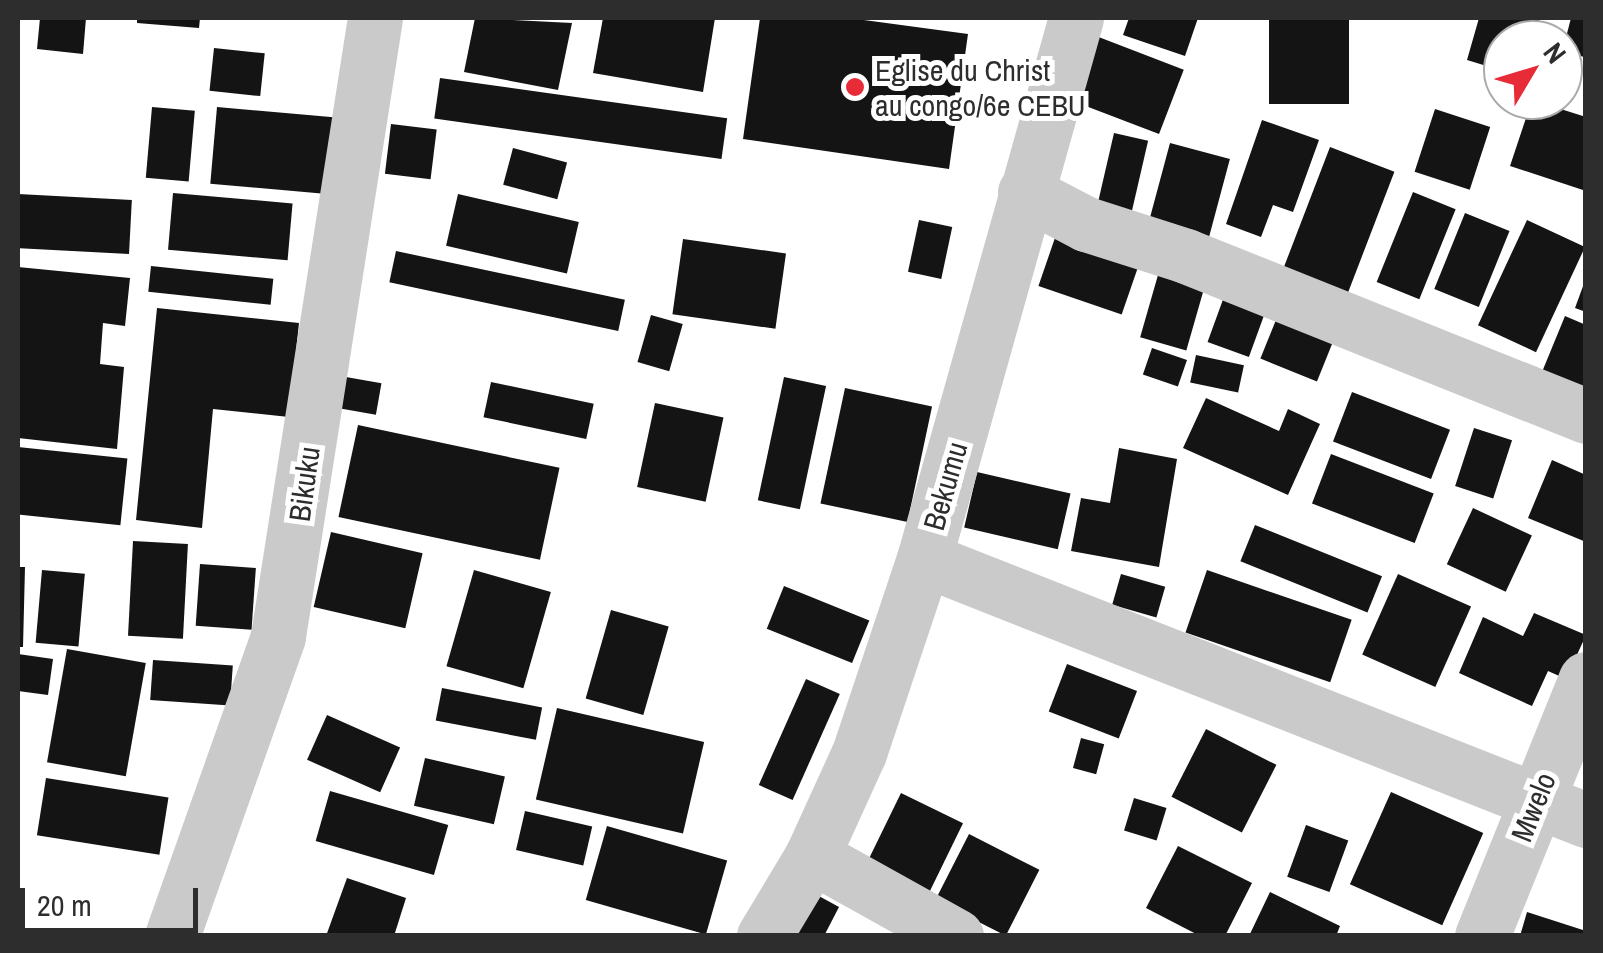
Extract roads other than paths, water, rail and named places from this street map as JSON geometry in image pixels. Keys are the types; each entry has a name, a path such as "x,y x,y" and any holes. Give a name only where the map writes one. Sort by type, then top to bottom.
{"street":[{"name":"Bekumu","path":"764,936 812,856 858,753 924,559 1076,18"},
{"name":"Bikuku","path":"172,936 278,636 365,28"},
{"path":"1025,192 1086,224 1186,256 1586,416"},
{"path":"924,559 1586,820"},
{"name":"Mwelo","path":"1482,936 1586,680"},
{"path":"812,856 956,936"}],"place":[{"name":"Eglise du Christ au congo/6e CEBU","path":"855,87"}]}
